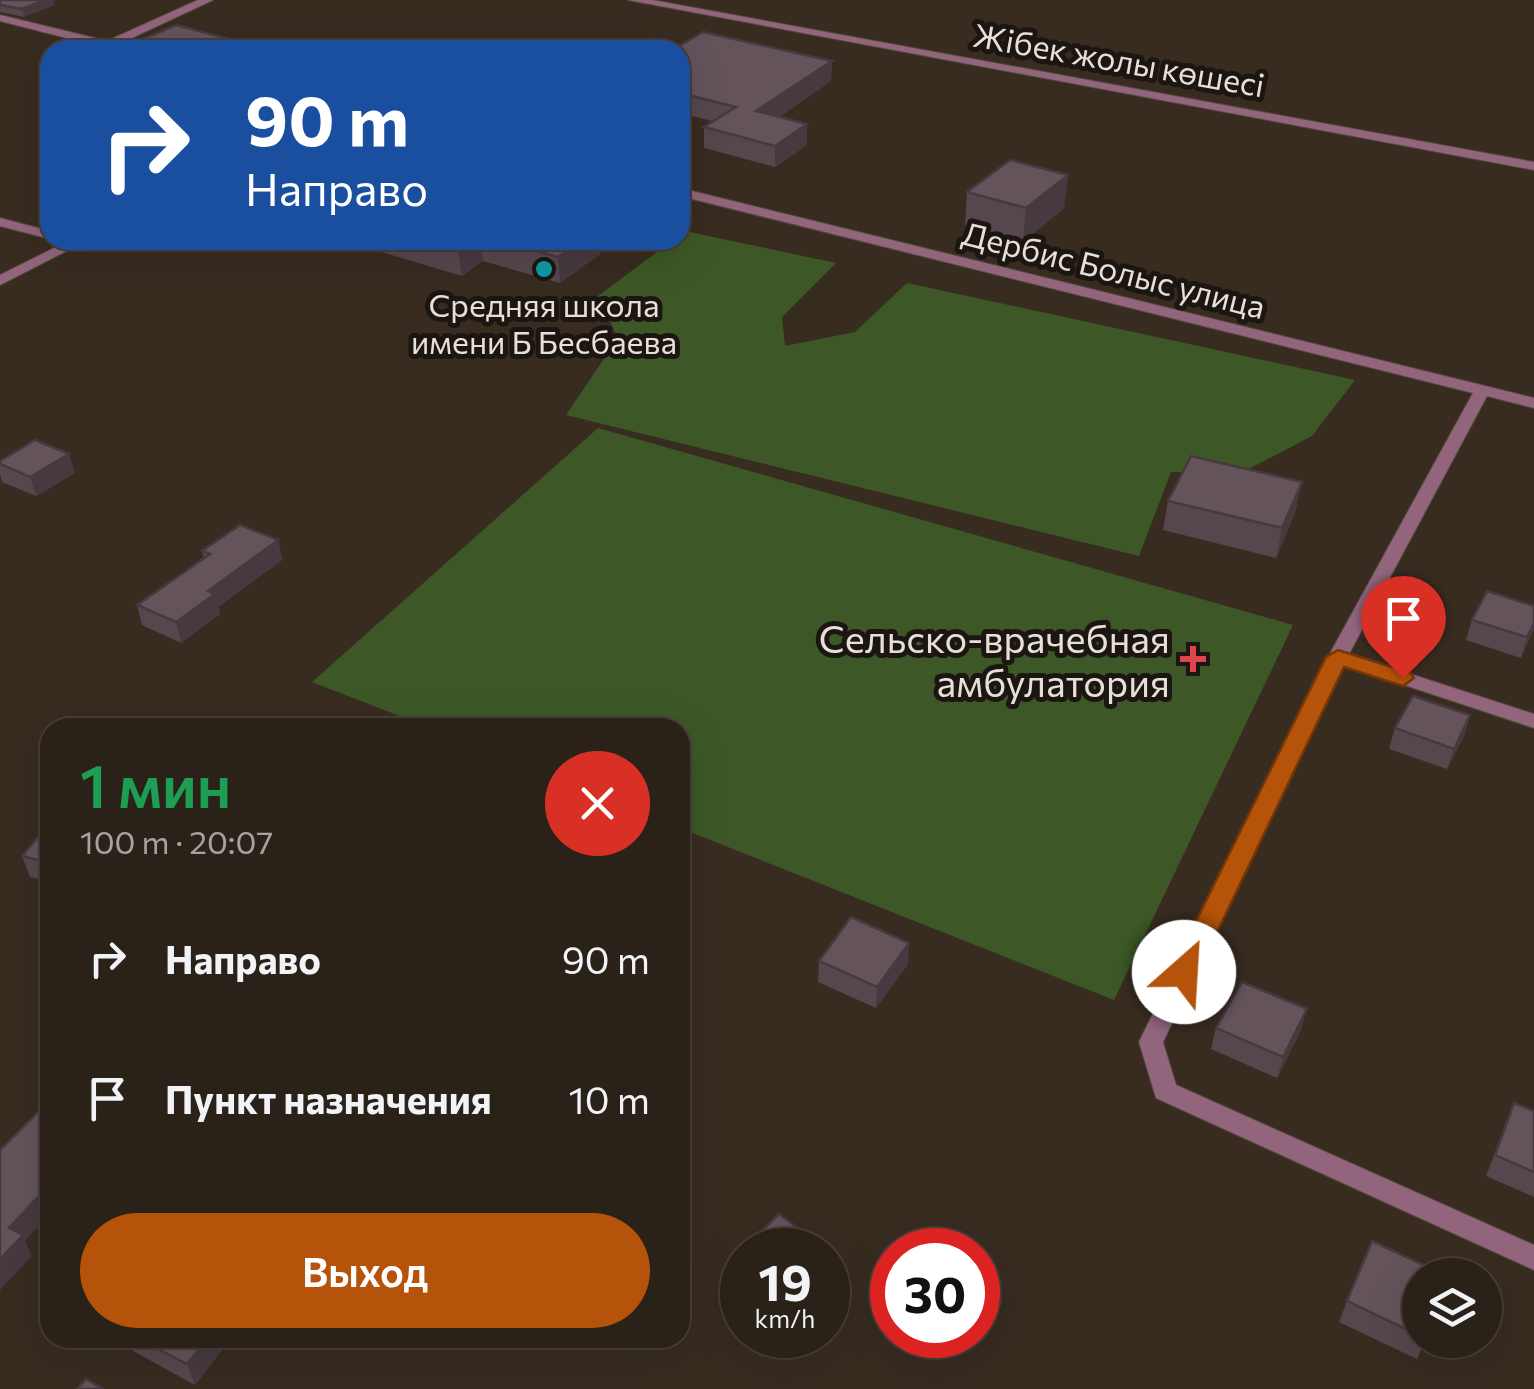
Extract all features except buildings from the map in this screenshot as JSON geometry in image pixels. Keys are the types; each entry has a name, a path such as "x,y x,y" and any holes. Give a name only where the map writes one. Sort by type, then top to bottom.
{"street":[{"path":"119,40 207,0"},
{"name":"Жібек жолы көшесі","path":"634,0 1534,166"},
{"path":"0,18 88,40"},
{"name":"Дербис Болыс улица","path":"690,194 917,247 1534,403"},
{"path":"0,222 40,232"},
{"path":"0,281 58,250"},
{"path":"1482,390 1338,657 1150,1042 1165,1091 1534,1258"},
{"path":"1338,657 1534,721"}],"green space":[{"path":"690,232 836,263 782,317 785,346 855,332 907,283 1355,380 1312,436 1243,472 1171,472 1139,556 566,415 618,338 598,296 660,250 690,250"},
{"path":"598,428 1293,625 1114,1000 690,832 690,718 405,718 312,682"}],"place":[{"name":"Средняя школа имени Б Бесбаева","path":"544,269"},
{"name":"Сельско-врачебная амбулатория","path":"1193,659"}],"route":[{"path":"1184,972 1338,657 1403,678"}]}
